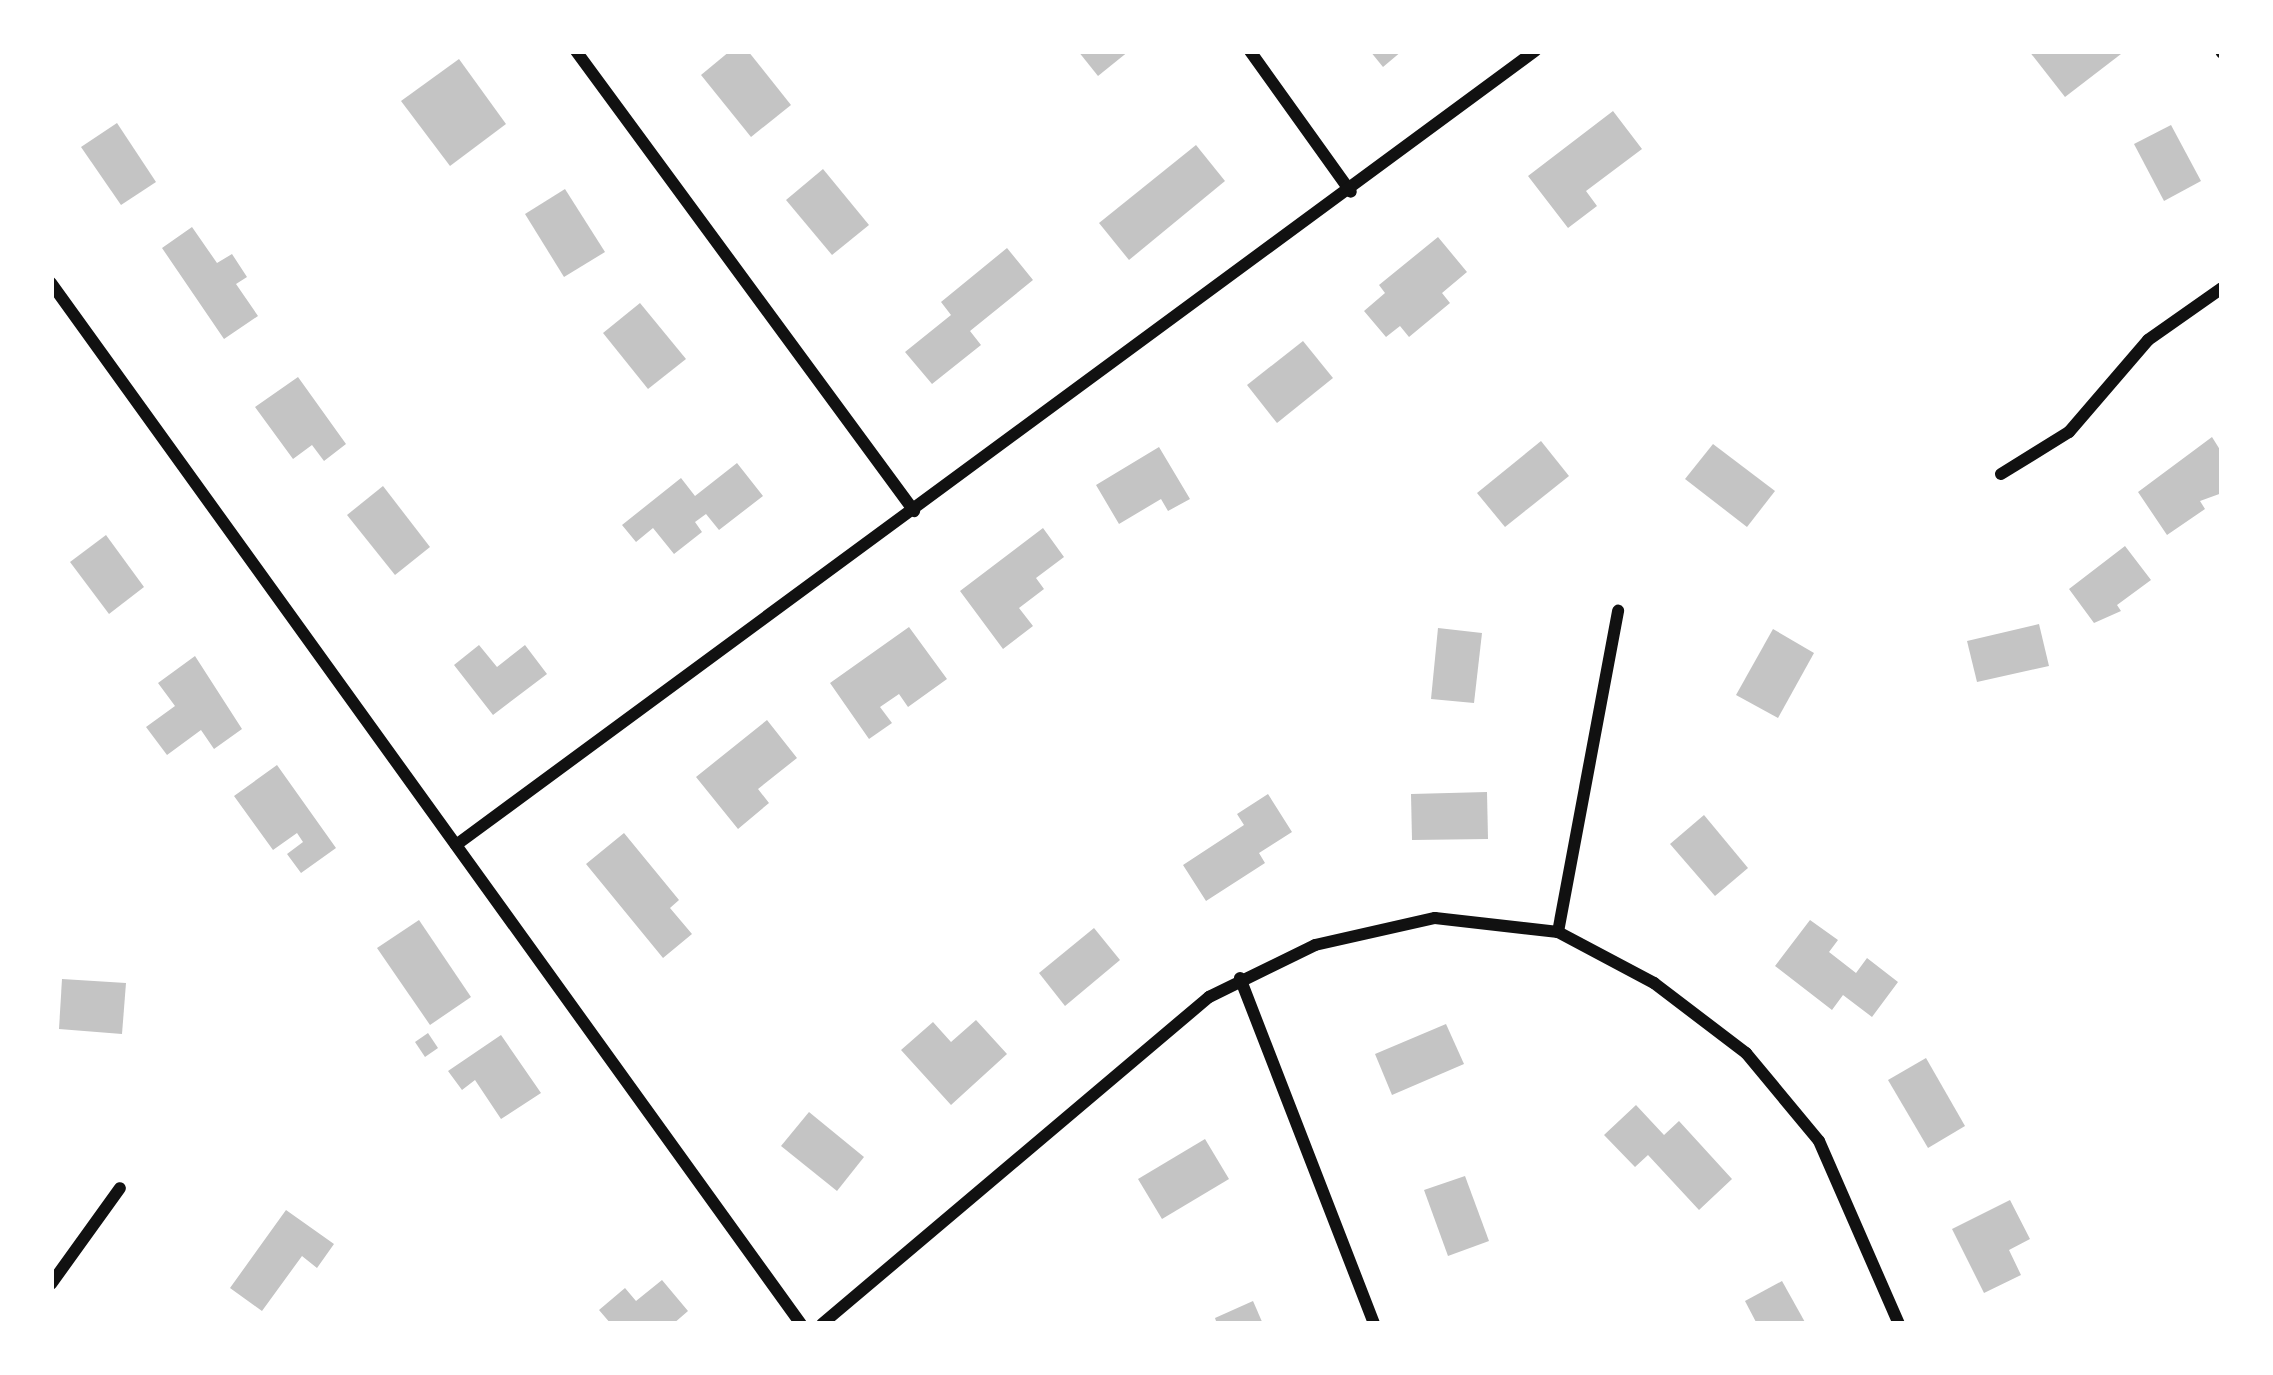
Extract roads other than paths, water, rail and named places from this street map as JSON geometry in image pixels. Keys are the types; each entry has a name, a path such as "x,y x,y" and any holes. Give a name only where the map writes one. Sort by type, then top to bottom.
{"street":[{"path":"576,51 914,511"},
{"path":"1250,51 1351,192"},
{"path":"456,845 1351,192 1535,51"},
{"path":"51,283 801,1324"},
{"path":"2000,474 2069,432 2148,340 2222,288"},
{"path":"1558,932 1618,611"},
{"path":"822,1324 1150,1044 1240,978 1393,922 1475,919 1558,932 1698,1013 1786,1094 1848,1191 1899,1324"},
{"path":"1240,978 1374,1324"},
{"path":"51,1284 120,1189"}]}
